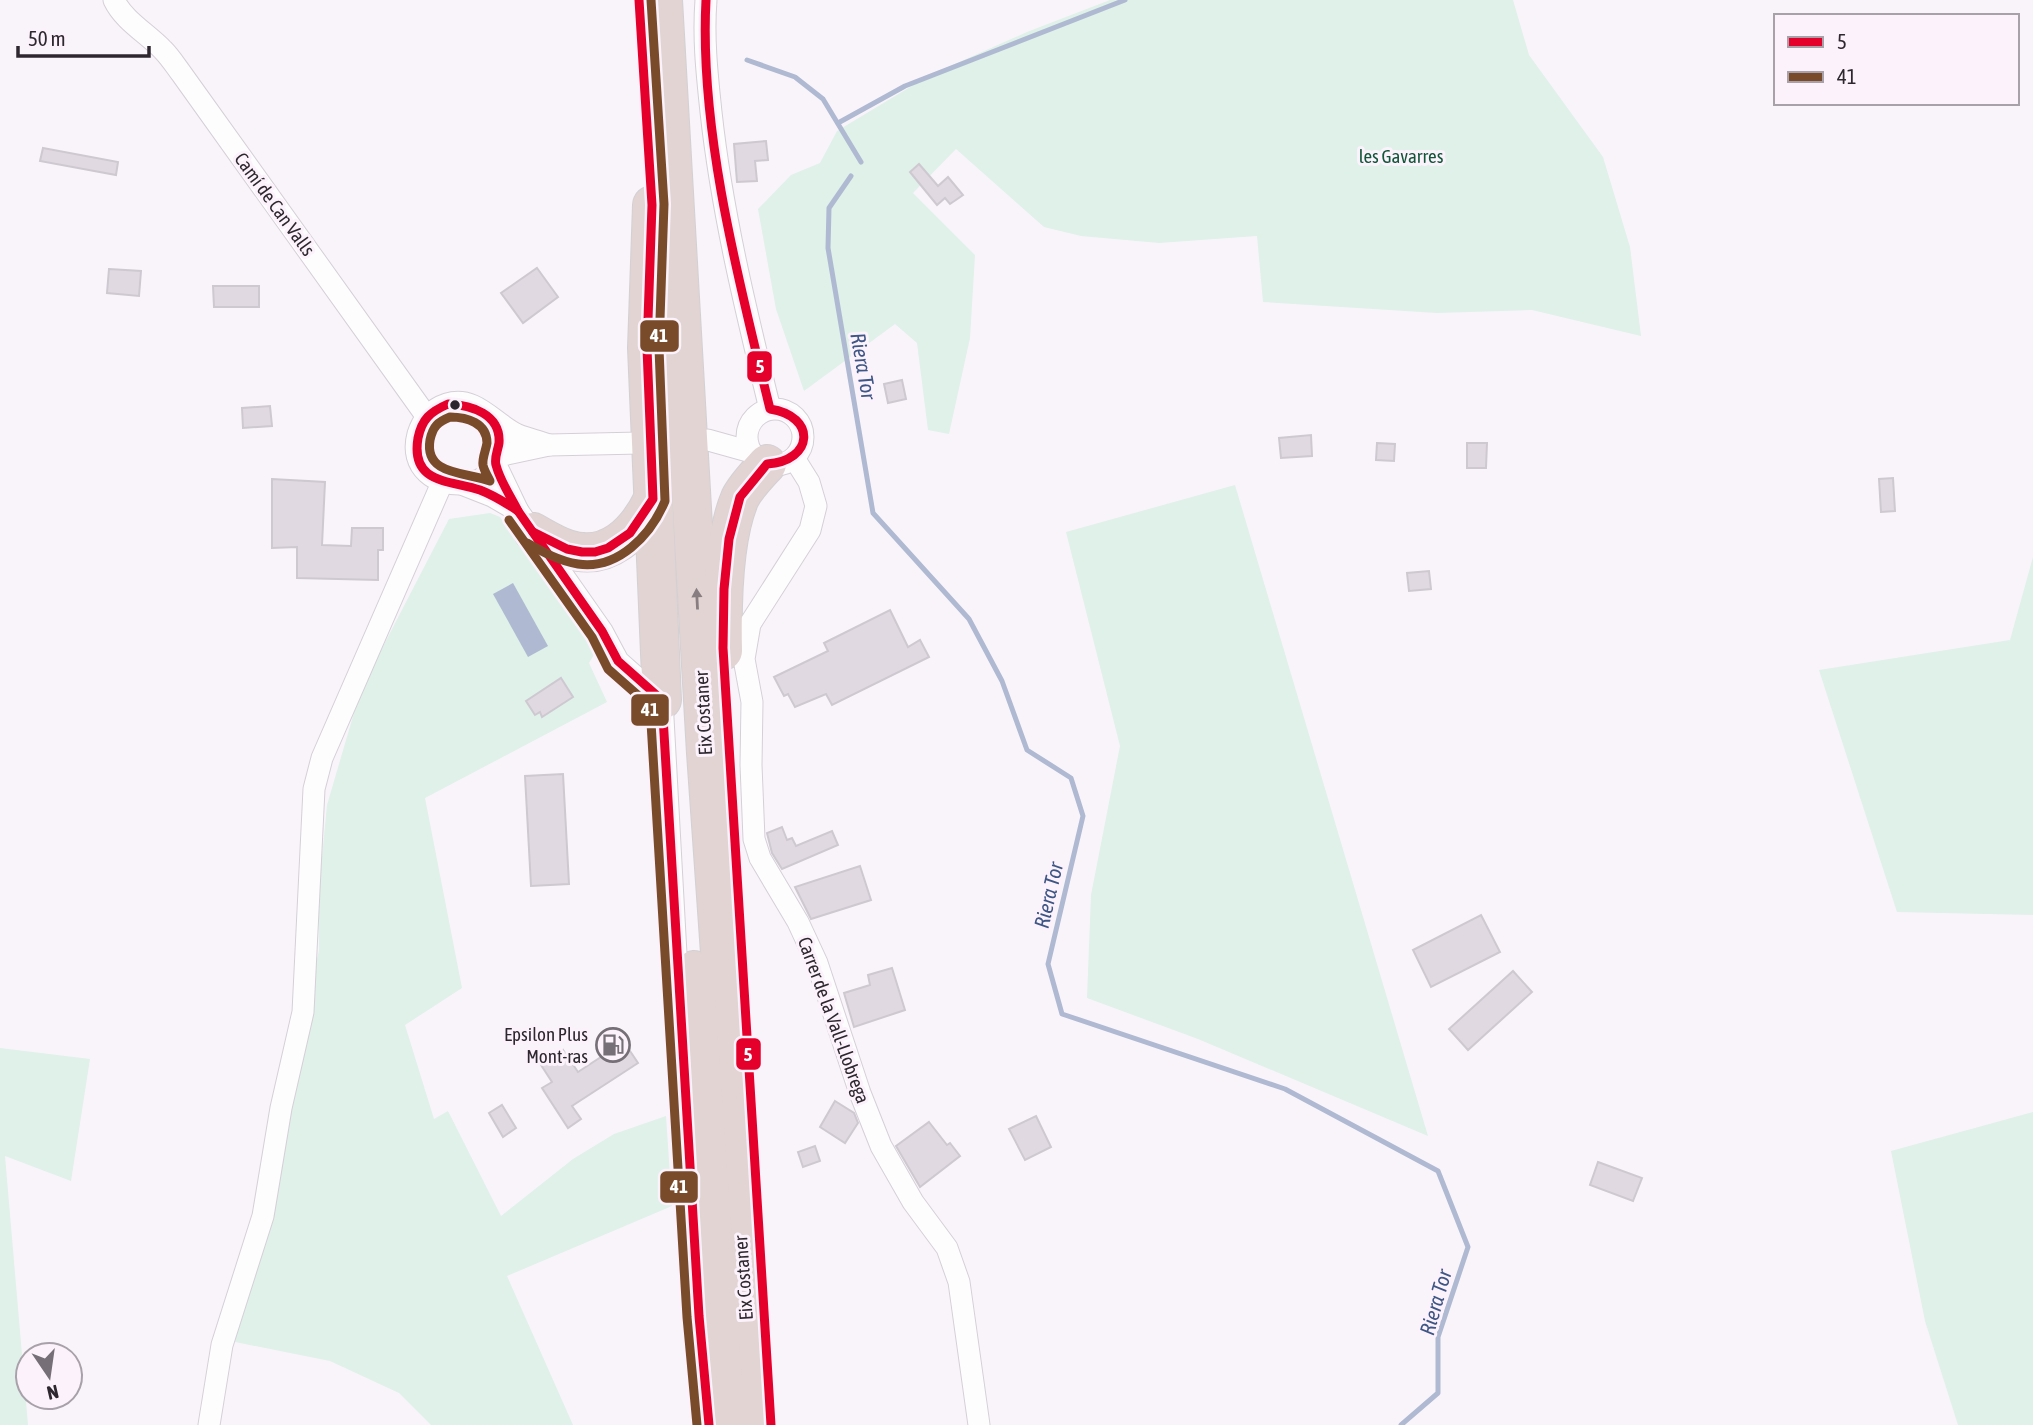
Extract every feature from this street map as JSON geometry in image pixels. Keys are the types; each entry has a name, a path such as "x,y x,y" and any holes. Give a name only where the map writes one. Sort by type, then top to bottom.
{"highway":[{"path":"639,0 679,744 726,1425"},
{"name":"Eix Costaner","path":"663,0 706,753 753,1425"},
{"path":"652,205 647,348 662,700"},
{"path":"771,458 740,498 729,539 724,589 723,648 771,1425"},
{"path":"526,521 569,550 602,551 615,546 630,535 643,520 653,499"}],"street":[{"name":"Camí de Can Valls","path":"114,0 130,20 164,51 181,73 426,417"},
{"path":"706,0 704,30 718,170 740,287 770,409"},
{"path":"526,521 492,496 464,485 442,482 425,470 416,449 417,438 426,417 435,410 457,402 481,409 517,434 549,445"},
{"path":"750,425 708,440 771,458 803,442 800,424 789,412 770,409 756,416 750,425 747,435 771,458"},
{"path":"492,419 499,435 497,460 526,521 603,631 618,661 662,700 697,1289 709,1425"},
{"path":"464,485 482,478 497,460 549,445 640,443"},
{"name":"Carrer de la Vall-Llobrega","path":"771,458 809,482 816,506 810,530 750,624 744,659 752,702 754,839 760,858 798,922 817,963 860,1093 881,1146 913,1202 947,1248 959,1282 979,1425"},
{"path":"209,1425 222,1345 263,1216 281,1108 303,1012 314,789 321,758 442,482"}],"green space":[{"name":"les Gavarres","path":"1110,0 1513,0 1529,55 1603,157 1630,247 1641,336 1532,310 1437,313 1263,302 1257,236 1159,243 1081,236 1044,227 956,149 913,193 975,255 970,338 949,434 928,430 917,343 895,324 804,391 776,309 758,209 791,175 820,163 837,131 930,75 1027,32"},
{"path":"1235,485 1428,1136 1198,1039 1087,998 1091,895 1120,746 1066,532"},
{"path":"490,513 500,517 595,653 589,663 607,702 425,798 462,988 405,1025 434,1119 448,1111 501,1216 573,1159 614,1134 666,1116 672,1206 507,1276 573,1425 431,1425 399,1393 330,1361 235,1342 319,950 319,888 327,805 361,689 449,519"},
{"path":"2033,557 2033,915 1897,912 1819,670 2010,640"},
{"path":"0,1048 90,1059 71,1181 5,1156 21,1341 14,1341 14,1411 27,1411 28,1425 0,1425"},
{"path":"2033,1112 2033,1425 1958,1425 1925,1321 1891,1151"}],"water":[{"path":"513,583 548,646 528,657 493,594"}],"building":[{"path":"766,141 768,160 755,161 757,181 737,182 734,144"},
{"path":"43,148 118,162 116,175 40,161"},
{"path":"919,164 938,186 948,177 963,195 950,204 945,198 937,205 910,172"},
{"path":"537,268 558,297 523,323 501,293"},
{"path":"109,269 141,271 139,296 107,293"},
{"path":"213,286 259,286 259,307 214,307"},
{"path":"902,380 906,399 888,403 884,384"},
{"path":"270,406 272,426 243,428 242,408"},
{"path":"1311,435 1312,456 1281,458 1279,438"},
{"path":"1377,443 1395,444 1394,461 1376,460"},
{"path":"1467,443 1487,443 1486,468 1467,468"},
{"path":"1893,478 1895,511 1881,512 1879,479"},
{"path":"272,479 325,482 322,545 351,546 352,528 383,528 383,550 378,550 378,580 297,578 297,547 272,548"},
{"path":"1429,571 1431,589 1409,591 1407,573"},
{"path":"890,610 908,647 920,640 929,657 832,705 826,694 795,707 788,694 784,696 774,677 828,651 824,643"},
{"path":"561,678 573,697 542,717 540,712 535,715 526,701"},
{"path":"563,774 569,884 531,886 525,776"},
{"path":"782,827 787,840 792,838 796,846 832,831 838,845 782,869 772,853 767,833"},
{"path":"860,866 871,900 811,919 795,887"},
{"path":"1481,915 1500,952 1431,987 1413,950"},
{"path":"892,968 905,1010 854,1027 844,993 870,985 868,975"},
{"path":"1513,971 1532,992 1468,1050 1449,1029"},
{"path":"624,1042 638,1063 572,1106 581,1119 568,1128 542,1088 552,1082 541,1065 563,1050 578,1072"},
{"path":"835,1101 854,1113 858,1123 845,1143 820,1127"},
{"path":"502,1105 516,1128 503,1137 489,1113"},
{"path":"1036,1116 1051,1147 1025,1160 1009,1129"},
{"path":"929,1122 947,1145 950,1143 960,1156 920,1187 896,1146"},
{"path":"815,1146 820,1161 803,1167 798,1152"},
{"path":"1598,1162 1642,1178 1633,1201 1590,1185"}],"waterway":[{"path":"838,123 905,86 1125,0"},
{"name":"Riera Tor","path":"747,60 795,77 823,99 861,162"},
{"name":"Riera Tor","path":"851,176 829,208 828,248 873,513 969,619 1002,681 1027,750 1071,778 1083,816 1048,964 1062,1014 1285,1089 1438,1171 1468,1247 1438,1337 1438,1393 1401,1425"}],"transit line":[{"name":"5","path":"533,532 567,549 595,552 608,548 630,533 653,499 647,348 652,205 639,0"},
{"name":"41","path":"527,543 571,563 593,564 606,561 619,556 642,537 665,501 659,348 664,204 651,0"},
{"name":"5","path":"706,0 705,50 709,101 715,153 734,258 770,409 785,413 796,420 804,438 794,455 783,461 767,464 740,497 729,539 724,589 723,648 771,1425"},
{"name":"5","path":"448,404 475,409 490,418 495,425 499,443 496,465 518,511 480,490 436,478 420,465 417,453 422,426 432,413 448,404"},
{"name":"41","path":"450,417 475,422 484,430 487,443 483,465 490,481 449,471 434,460 430,452 434,428 450,417"},
{"name":"5","path":"518,511 602,631 618,661 662,700 699,1316 709,1425"},
{"name":"41","path":"509,520 592,637 608,669 650,706 687,1317 697,1425"}],"place":[{"name":"Epsilon Plus Mont-ras","path":"613,1045"}]}
